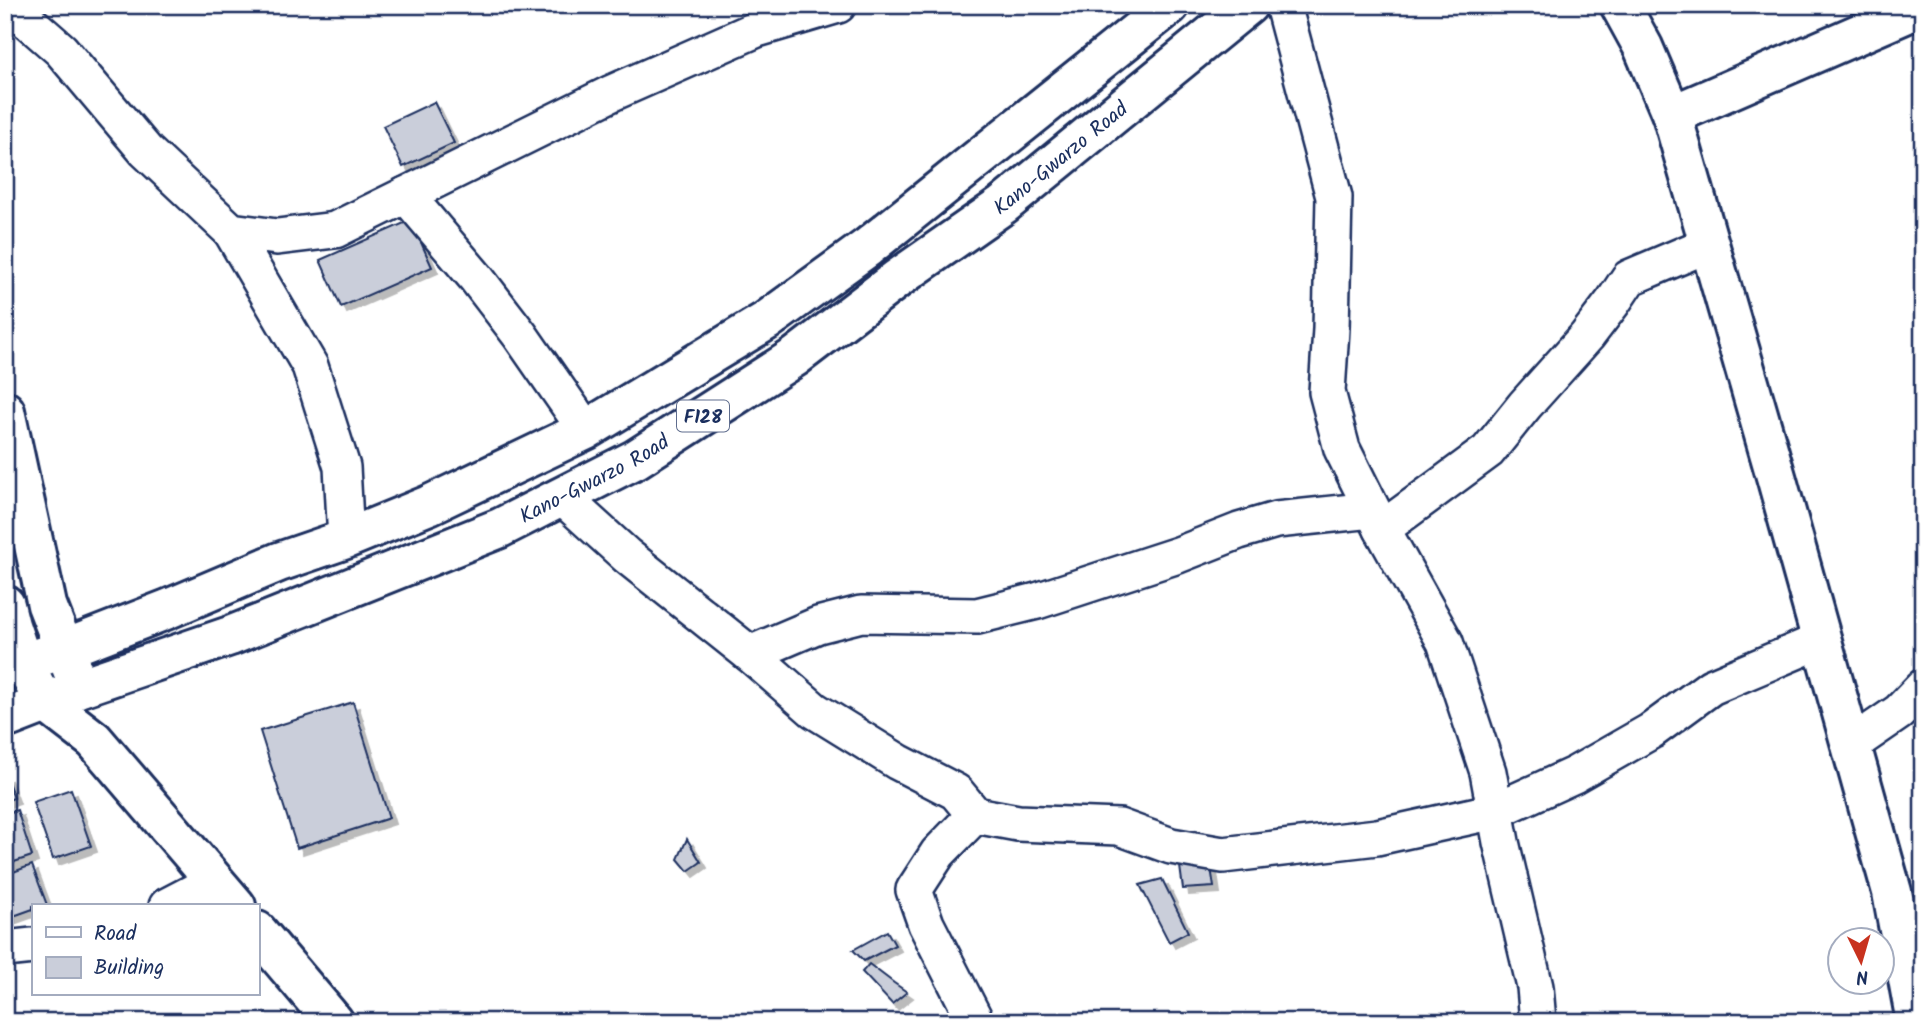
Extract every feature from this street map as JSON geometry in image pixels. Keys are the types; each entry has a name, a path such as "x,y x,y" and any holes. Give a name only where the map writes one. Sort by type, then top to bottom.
{"main road":[{"name":"Kano-Gwarzo Road","path":"62,695 230,636 372,581 500,528 636,459 795,358 897,279 1003,205 1248,5"},
{"path":"1620,5 1643,47 1672,115 1892,892 1916,1022"},
{"path":"1672,115 1923,6"},
{"name":"F128","path":"14,665 65,649 169,609 279,562 429,505 586,430 766,321 868,247 1165,7"},
{"path":"5,411 47,605 65,649 62,695"},
{"path":"5,605 14,665 62,695 94,740 226,893"},
{"name":"F128","path":"5,719 62,695"},
{"path":"259,933 334,1022"}],"street":[{"path":"8,5 61,50 146,151 231,230 310,366 342,467 346,538"},
{"path":"231,230 277,237 335,230 612,93 757,29 838,5"},
{"path":"1283,5 1334,197 1327,392 1342,449 1445,642 1488,772 1535,987 1538,1022"},
{"path":"406,195 520,335 586,430"},
{"path":"750,654 818,625 861,614 977,616 1037,601 1276,520 1377,519 1488,451 1587,336 1629,278 1709,244"},
{"path":"562,497 638,565 750,654 814,710 898,762 956,792 975,815 1018,823 1119,827 1171,846 1223,855 1377,837 1495,811 1574,775 1618,750 1651,731 1711,687 1822,640"},
{"path":"1851,745 1899,712 1923,687"},
{"path":"975,815 938,853 914,890 926,924 976,1022"},
{"path":"176,904 226,893"},
{"path":"5,948 32,946"}],"building":[{"path":"434,102 454,143 403,167 383,126"},
{"path":"411,220 432,267 341,307 320,260"},
{"path":"353,702 389,818 297,848 260,731"},
{"path":"5,774 14,798 5,801"},
{"path":"71,789 91,846 53,859 33,802"},
{"path":"17,810 32,856 5,865 5,814"},
{"path":"687,839 701,862 688,871 678,859"},
{"path":"1179,859 1210,861 1214,887 1183,889"},
{"path":"32,865 47,904 32,904 32,909 5,919 5,875"},
{"path":"1162,879 1188,932 1169,942 1140,885"},
{"path":"887,931 895,945 864,961 853,950"},
{"path":"869,964 907,992 892,1004 862,972"}]}
